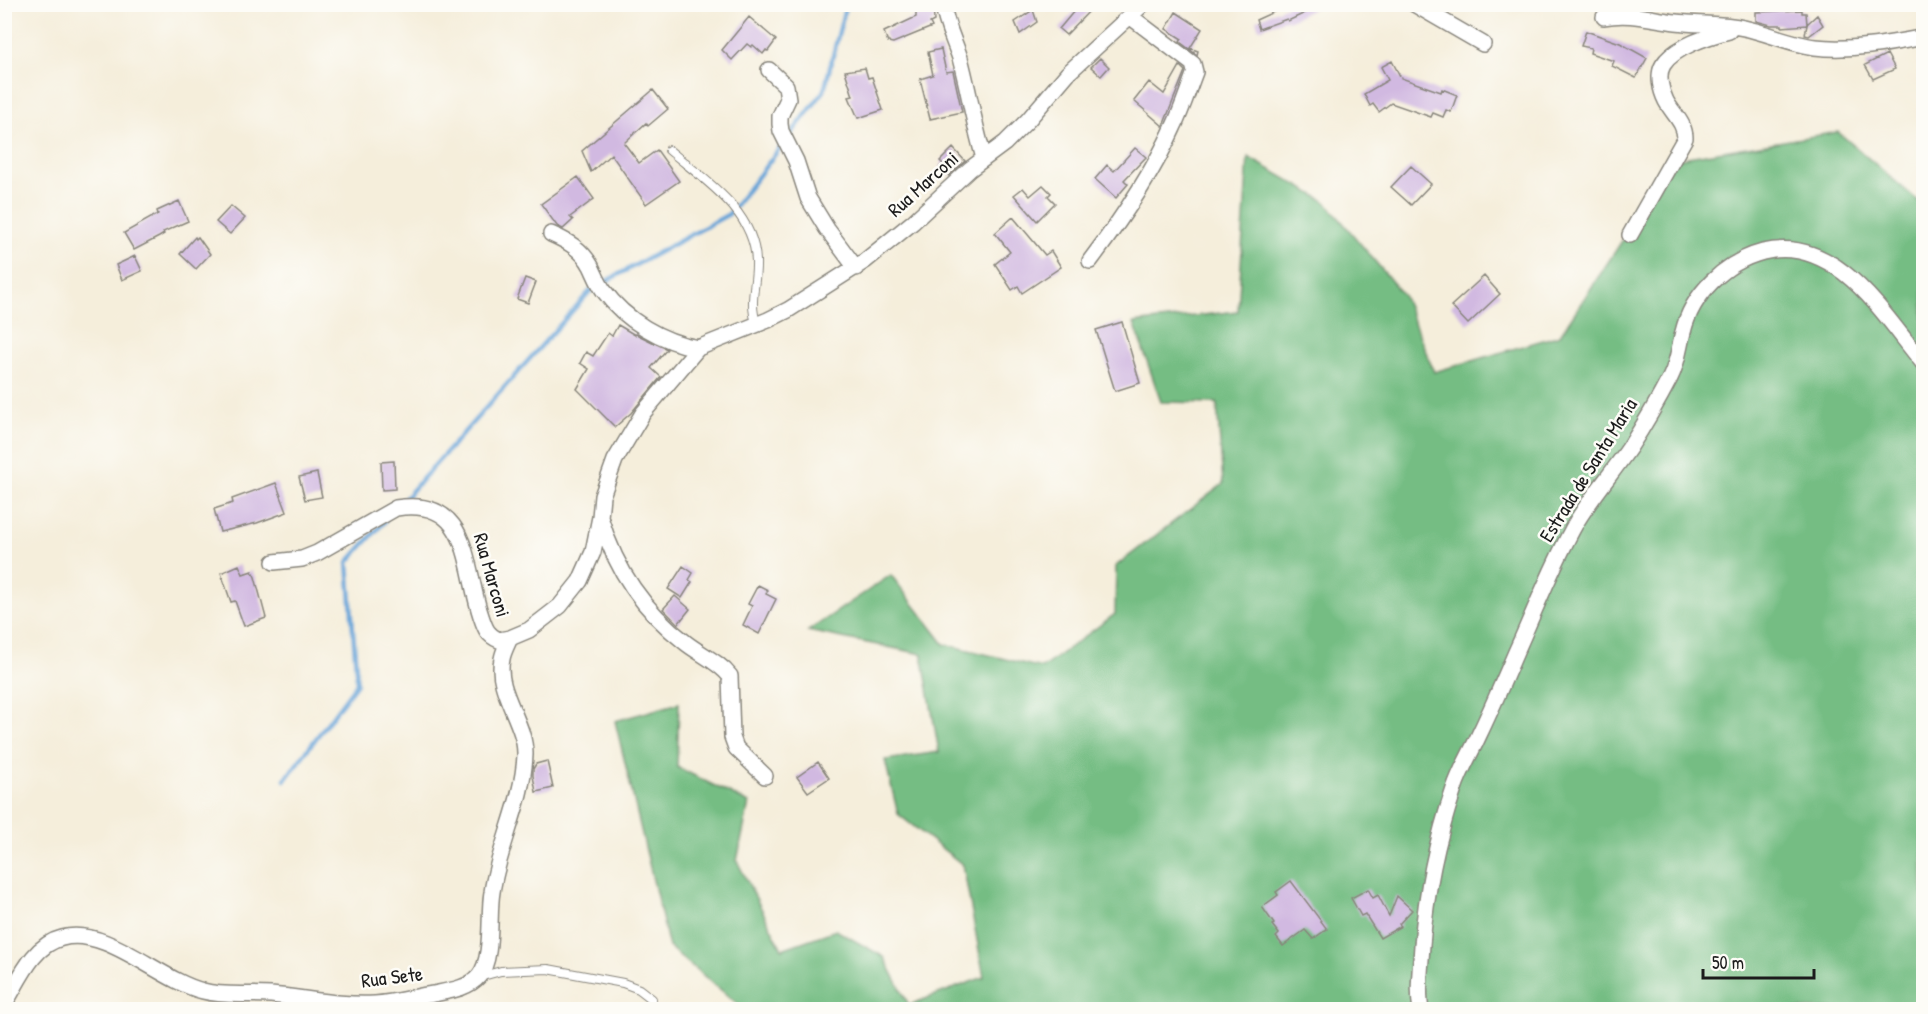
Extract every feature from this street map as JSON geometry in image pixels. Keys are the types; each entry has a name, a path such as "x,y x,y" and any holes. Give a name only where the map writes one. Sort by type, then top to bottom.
{"street":[{"path":"942,4 960,60 984,158"},
{"name":"Rua Marconi","path":"274,562 310,556 396,508 410,506 435,510 448,518 463,542 476,601 487,632 499,640 529,630 560,606 580,581 593,552 602,496 624,442 644,413 698,348 788,310 856,268 913,222 984,158 1005,143 1068,73 1143,4"},
{"path":"1414,4 1483,44"},
{"path":"1604,17 1629,14 1676,22 1743,28 1812,46 1837,49 1889,44 1923,37"},
{"path":"1090,261 1129,206 1168,138 1195,72 1192,64 1131,17"},
{"path":"1630,235 1684,138 1685,130 1662,93 1660,73 1663,65 1670,58 1711,35 1743,28"},
{"path":"769,70 786,86 788,99 780,116 781,131 796,161 808,198 827,229 856,268"},
{"path":"551,234 574,245 613,303 671,342 698,348"},
{"name":"Estrada de Santa Maria","path":"1420,1010 1420,976 1429,892 1440,834 1455,786 1557,559 1577,521 1630,447 1671,376 1680,352 1689,312 1701,292 1727,269 1751,256 1778,250 1808,253 1824,260 1859,284 1923,364"},
{"path":"600,518 616,561 645,605 672,632 722,667 730,676 732,737 736,748 765,776"},
{"path":"478,977 484,967 487,954 492,891 524,768 524,737 506,691 501,667 510,638"},
{"name":"Rua Sete","path":"4,1005 37,953 60,938 73,936 99,939 183,984 204,992 271,995 329,1003 376,1004 456,989 478,977"}],"lane":[{"path":"669,150 727,199 747,226 752,237 756,258 751,302 757,325"},
{"path":"478,977 501,971 549,969 623,983 639,989 652,999"}],"green space":[{"path":"1838,132 1923,205 1923,1009 744,1009 669,947 615,721 679,703 677,767 749,803 737,861 782,949 836,930 884,957 909,1005 984,977 963,865 898,814 885,760 939,752 922,654 808,631 891,575 944,644 1042,668 1115,614 1116,566 1223,484 1217,403 1161,402 1134,323 1238,311 1248,157 1325,201 1403,295 1434,372 1560,335 1676,159"}],"building":[{"path":"916,4 933,4 934,21 930,23 932,27 893,43 888,42 884,32 916,17"},
{"path":"1080,4 1096,4 1066,35 1059,29"},
{"path":"1291,4 1324,4 1288,21 1287,19 1259,29 1256,20"},
{"path":"1033,10 1037,22 1020,34 1015,22"},
{"path":"1802,10 1802,13 1806,13 1807,24 1817,15 1823,25 1809,36 1805,35 1807,25 1782,27 1782,25 1756,21 1756,12"},
{"path":"1176,12 1202,29 1190,48 1198,51 1197,55 1180,42 1182,39 1166,29"},
{"path":"749,17 776,40 763,54 753,45 751,47 747,44 732,60 722,50"},
{"path":"1586,31 1620,43 1647,58 1636,78 1612,66 1614,61 1590,53 1591,48 1581,46"},
{"path":"941,49 946,72 953,71 962,112 930,119 920,79 933,75 928,52"},
{"path":"1887,54 1895,69 1873,79 1865,65"},
{"path":"1100,58 1109,67 1101,76 1091,67"},
{"path":"1392,61 1401,78 1457,95 1451,112 1446,110 1443,117 1433,113 1431,117 1391,103 1379,112 1373,104 1370,106 1364,94 1388,80 1381,67"},
{"path":"1180,66 1185,71 1163,126 1134,101 1149,82 1164,94"},
{"path":"865,68 868,78 872,77 883,110 858,118 849,97 853,96 845,71"},
{"path":"653,90 668,109 648,126 646,123 624,143 639,163 657,150 679,181 646,204 611,154 591,172 582,151"},
{"path":"953,148 965,161 949,176 940,167 943,164 940,161"},
{"path":"1135,148 1146,157 1124,180 1128,184 1116,198 1095,179 1107,165 1114,171"},
{"path":"1411,166 1431,184 1411,205 1391,187"},
{"path":"578,177 594,199 570,217 573,220 563,229 557,226 541,204"},
{"path":"1043,185 1051,193 1048,196 1055,203 1037,221 1014,195 1023,188 1030,196"},
{"path":"179,201 188,221 163,232 164,234 134,250 124,233 158,214 157,211"},
{"path":"231,206 245,218 230,234 216,222"},
{"path":"1013,217 1045,255 1051,251 1061,267 1022,293 1018,286 1012,290 995,264 1010,252 995,233"},
{"path":"195,237 196,239 198,237 210,254 196,269 180,254"},
{"path":"135,256 142,271 122,280 116,265"},
{"path":"1484,276 1500,294 1468,324 1451,306"},
{"path":"525,278 536,282 528,303 517,299"},
{"path":"1122,322 1140,383 1115,391 1096,330"},
{"path":"618,325 667,349 651,368 661,377 631,413 615,427 577,389 589,369 580,363 586,352 593,356 608,333 612,336"},
{"path":"394,461 395,489 382,490 381,462"},
{"path":"317,473 322,497 305,500 299,477"},
{"path":"276,483 287,512 257,523 220,532 214,509 233,503 232,499"},
{"path":"239,565 243,574 252,571 266,618 244,626 235,601 231,602 221,573"},
{"path":"683,566 693,573 689,580 692,582 682,598 668,589"},
{"path":"758,585 768,590 766,594 776,599 759,634 743,625 752,606 748,604"},
{"path":"675,596 690,609 678,624 663,609"},
{"path":"547,761 553,788 536,792 533,769 536,764"},
{"path":"818,762 829,778 808,792 797,777"},
{"path":"1291,881 1327,929 1313,939 1305,930 1283,946 1276,937 1279,934 1272,925 1274,924 1262,907 1278,895 1276,892"},
{"path":"1368,889 1373,898 1378,895 1389,916 1397,896 1412,910 1399,924 1401,926 1380,938 1365,914 1361,916 1351,898"}],"waterway":[{"path":"788,138 824,91 846,4"},
{"path":"401,503 592,289 729,214 783,144"},
{"path":"285,780 357,683 348,562 385,521"}]}
